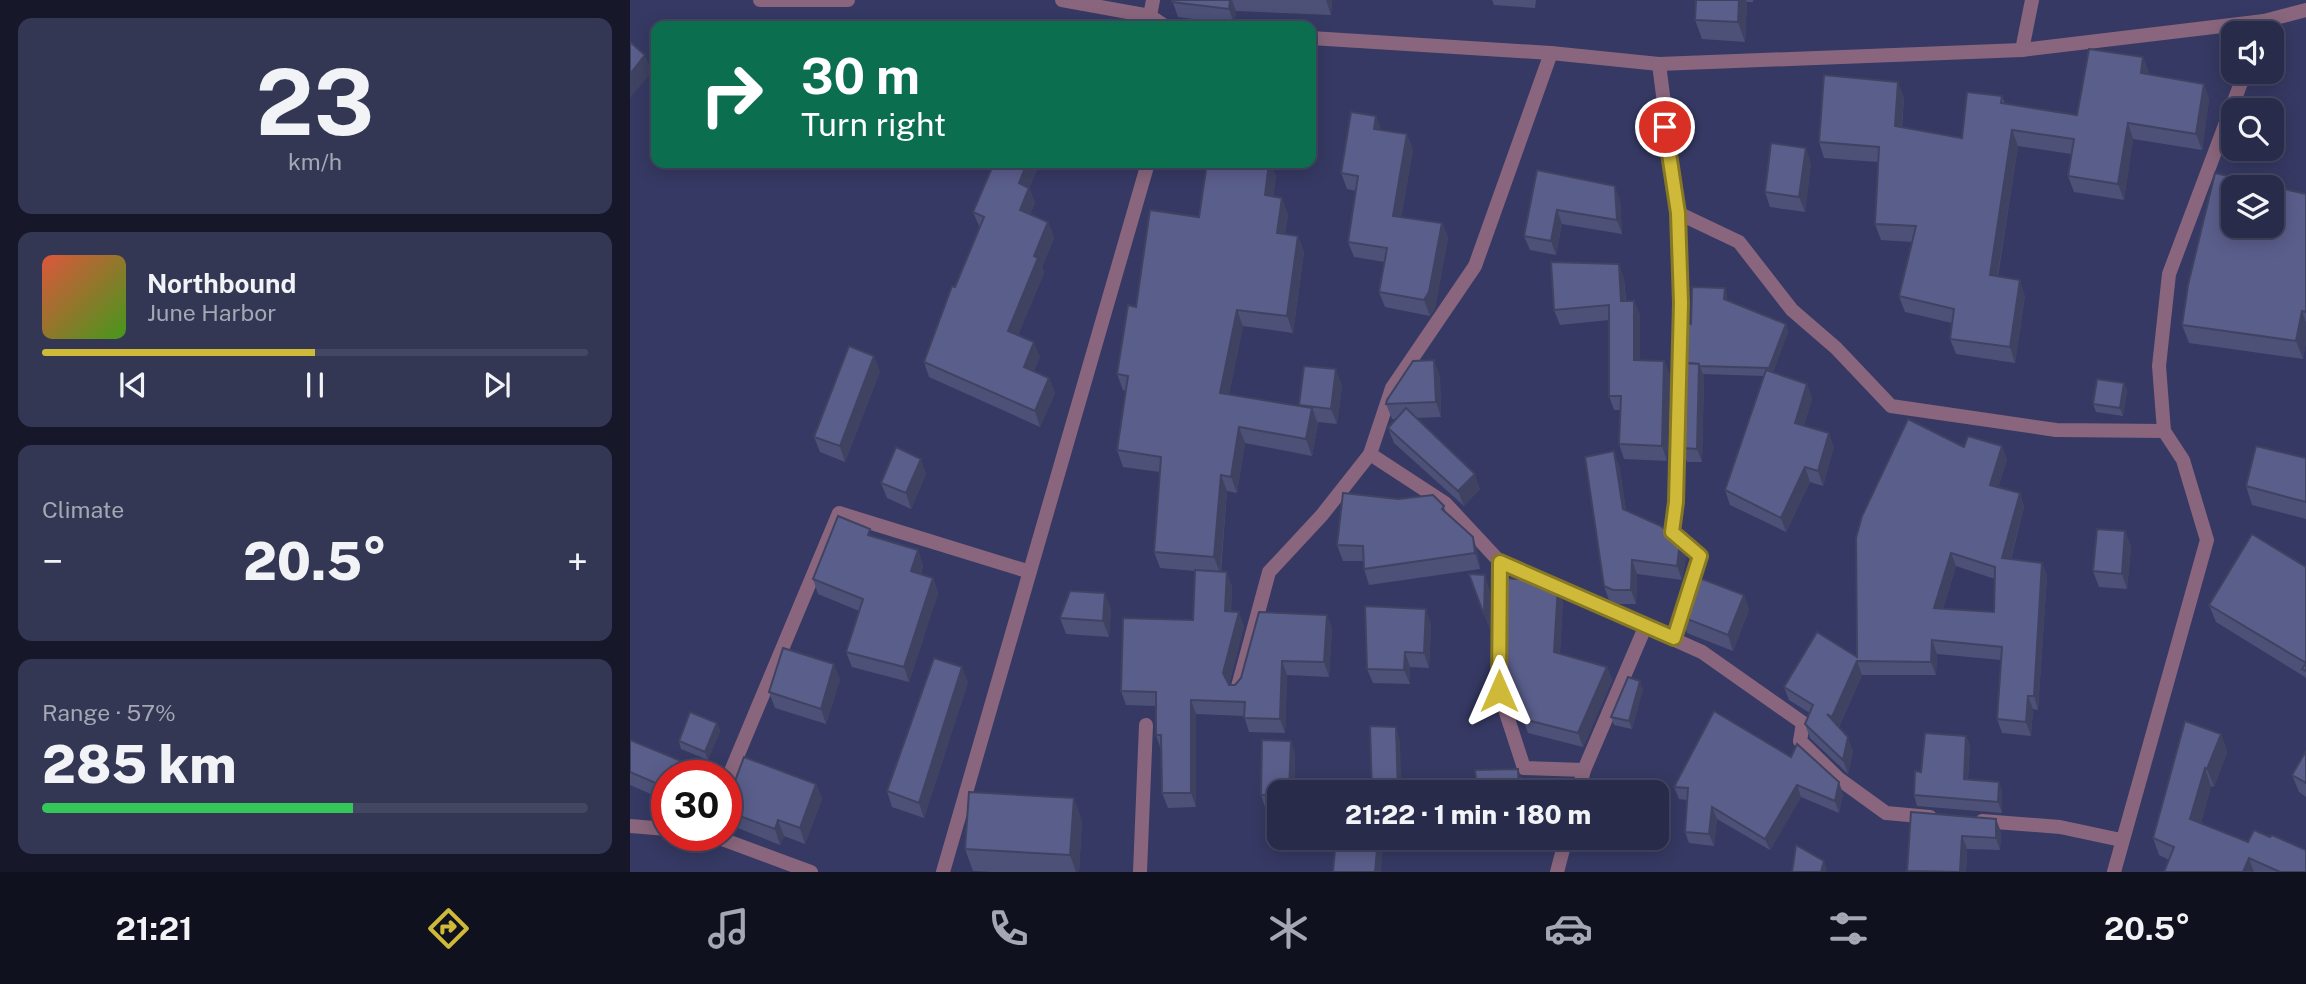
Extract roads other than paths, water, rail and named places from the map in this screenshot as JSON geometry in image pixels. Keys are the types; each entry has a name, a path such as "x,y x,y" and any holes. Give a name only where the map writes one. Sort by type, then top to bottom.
{"street":[{"path":"760,0 848,0"},
{"path":"1062,0 1150,16 1158,21"},
{"path":"1150,16 1153,0"},
{"path":"2022,50 2032,0"},
{"path":"2278,21 2306,10"},
{"path":"1316,38 1551,53 1659,64 2022,50 2221,31"},
{"path":"1237,690 1269,572 1322,515 1370,454 1392,388 1475,267 1551,53"},
{"path":"1659,64 1678,213 1681,303 1676,502 1672,532 1700,556 1674,638"},
{"path":"2114,872 2207,540 2183,460 2164,431 2159,366 2169,274 2240,84"},
{"path":"943,872 1022,604 1027,572 1147,168"},
{"path":"1678,213 1739,242 1792,310 1836,348 1891,406 2056,430 2164,431"},
{"path":"1370,454 1445,503 1500,562 1702,652 1803,723 1800,741 1839,779 1886,813 1945,818"},
{"path":"736,760 839,513 1027,572"},
{"path":"1500,562 1499,691 1524,768 1584,770"},
{"path":"1581,780 1646,625"},
{"path":"1140,872 1146,725"},
{"path":"1970,820 2060,827 2121,840"},
{"path":"630,826 651,828"},
{"path":"742,849 778,866 811,872"},
{"path":"1557,872 1563,850"}]}
